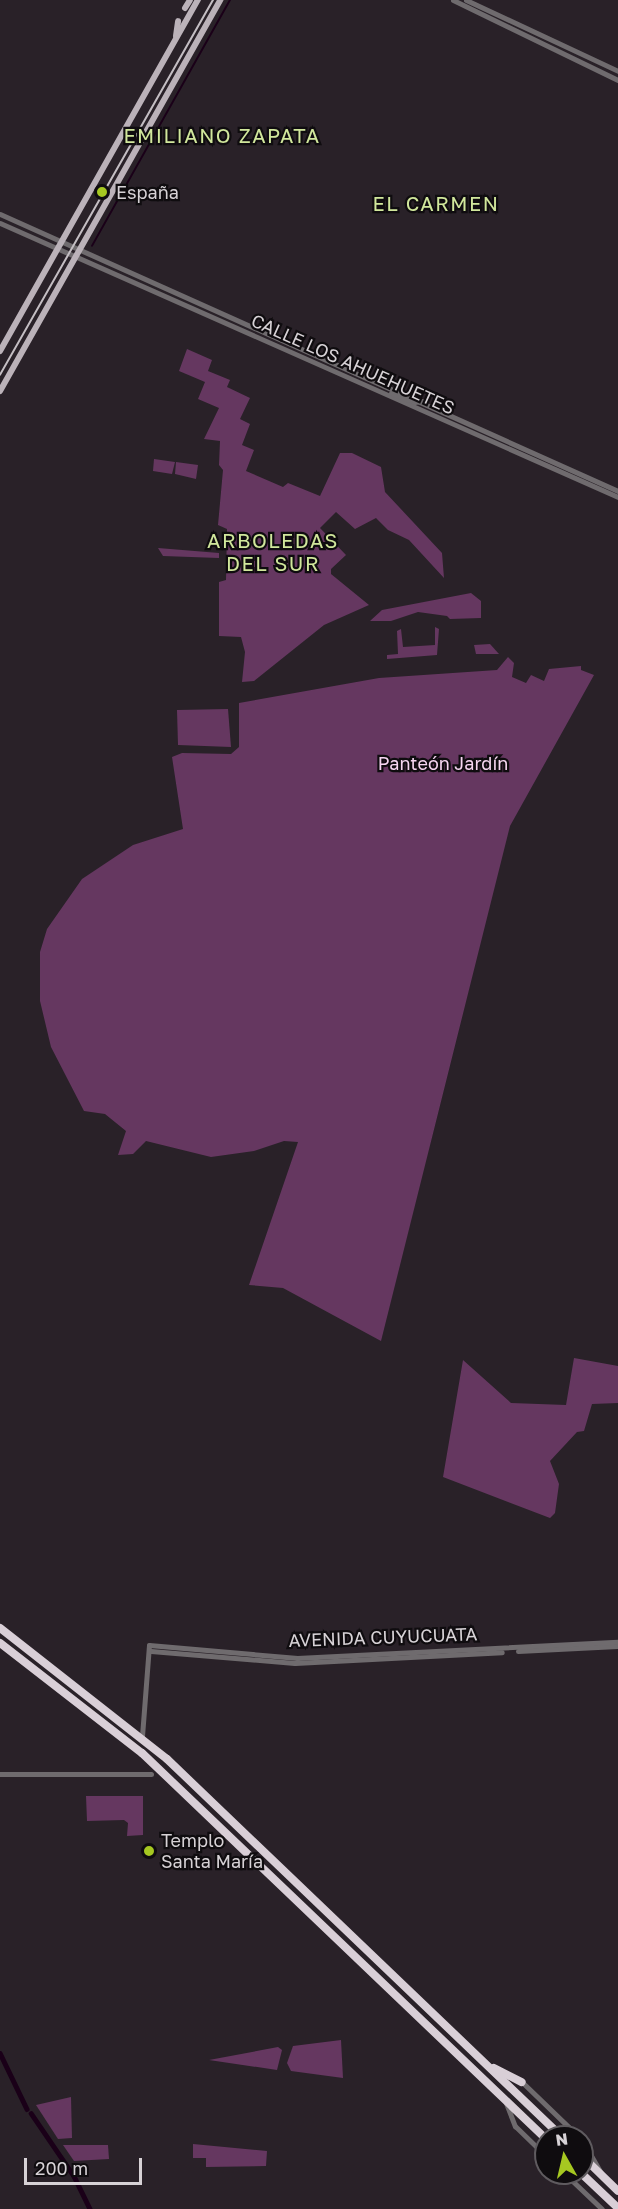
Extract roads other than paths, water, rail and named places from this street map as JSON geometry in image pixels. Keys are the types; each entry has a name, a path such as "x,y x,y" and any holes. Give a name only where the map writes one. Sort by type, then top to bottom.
{"highway":[{"path":"0,1628 142,1736 549,2125"},
{"path":"2,1645 142,1753 534,2127"},
{"path":"486,2065 522,2082"},
{"path":"594,2167 618,2191"},
{"path":"594,2185 618,2208"}],"main road":[{"path":"0,391 77,258 220,0"},
{"path":"185,8 196,1"},
{"path":"0,351 59,250 196,1"},
{"path":"176,40 178,21"}],"street":[{"path":"453,0 618,80"},
{"path":"466,0 618,71"},
{"name":"CALLE LOS AHUEHUETES","path":"0,214 422,401 618,491"},
{"name":"CALLE LOS AHUEHUETES","path":"0,223 618,497"},
{"path":"158,293 193,304 198,302"},
{"path":"370,387 414,402 422,401"},
{"name":"AVENIDA CUYUCUATA","path":"142,1736 150,1648 297,1658 618,1644"},
{"path":"0,1774 151,1773"},
{"path":"522,2082 567,2125"},
{"path":"503,2097 515,2126 534,2144"},
{"path":"594,2160 604,2177"},
{"path":"577,2185 602,2209"}],"waterway":[{"path":"92,246 230,0"},
{"path":"0,2053 27,2109"},
{"path":"31,2113 74,2176 90,2209"}],"tram line":[{"path":"0,375 213,0"}],"place":[{"name":"España","path":"102,192"},
{"name":"Templo Santa María","path":"149,1851"}],"district":[{"name":"EMILIANO ZAPATA","path":"222,135"},
{"name":"EL CARMEN","path":"436,203"},
{"name":"ARBOLEDAS DEL SUR","path":"273,552"}],"park label":[{"name":"Panteón Jardín","path":"443,763"}]}
